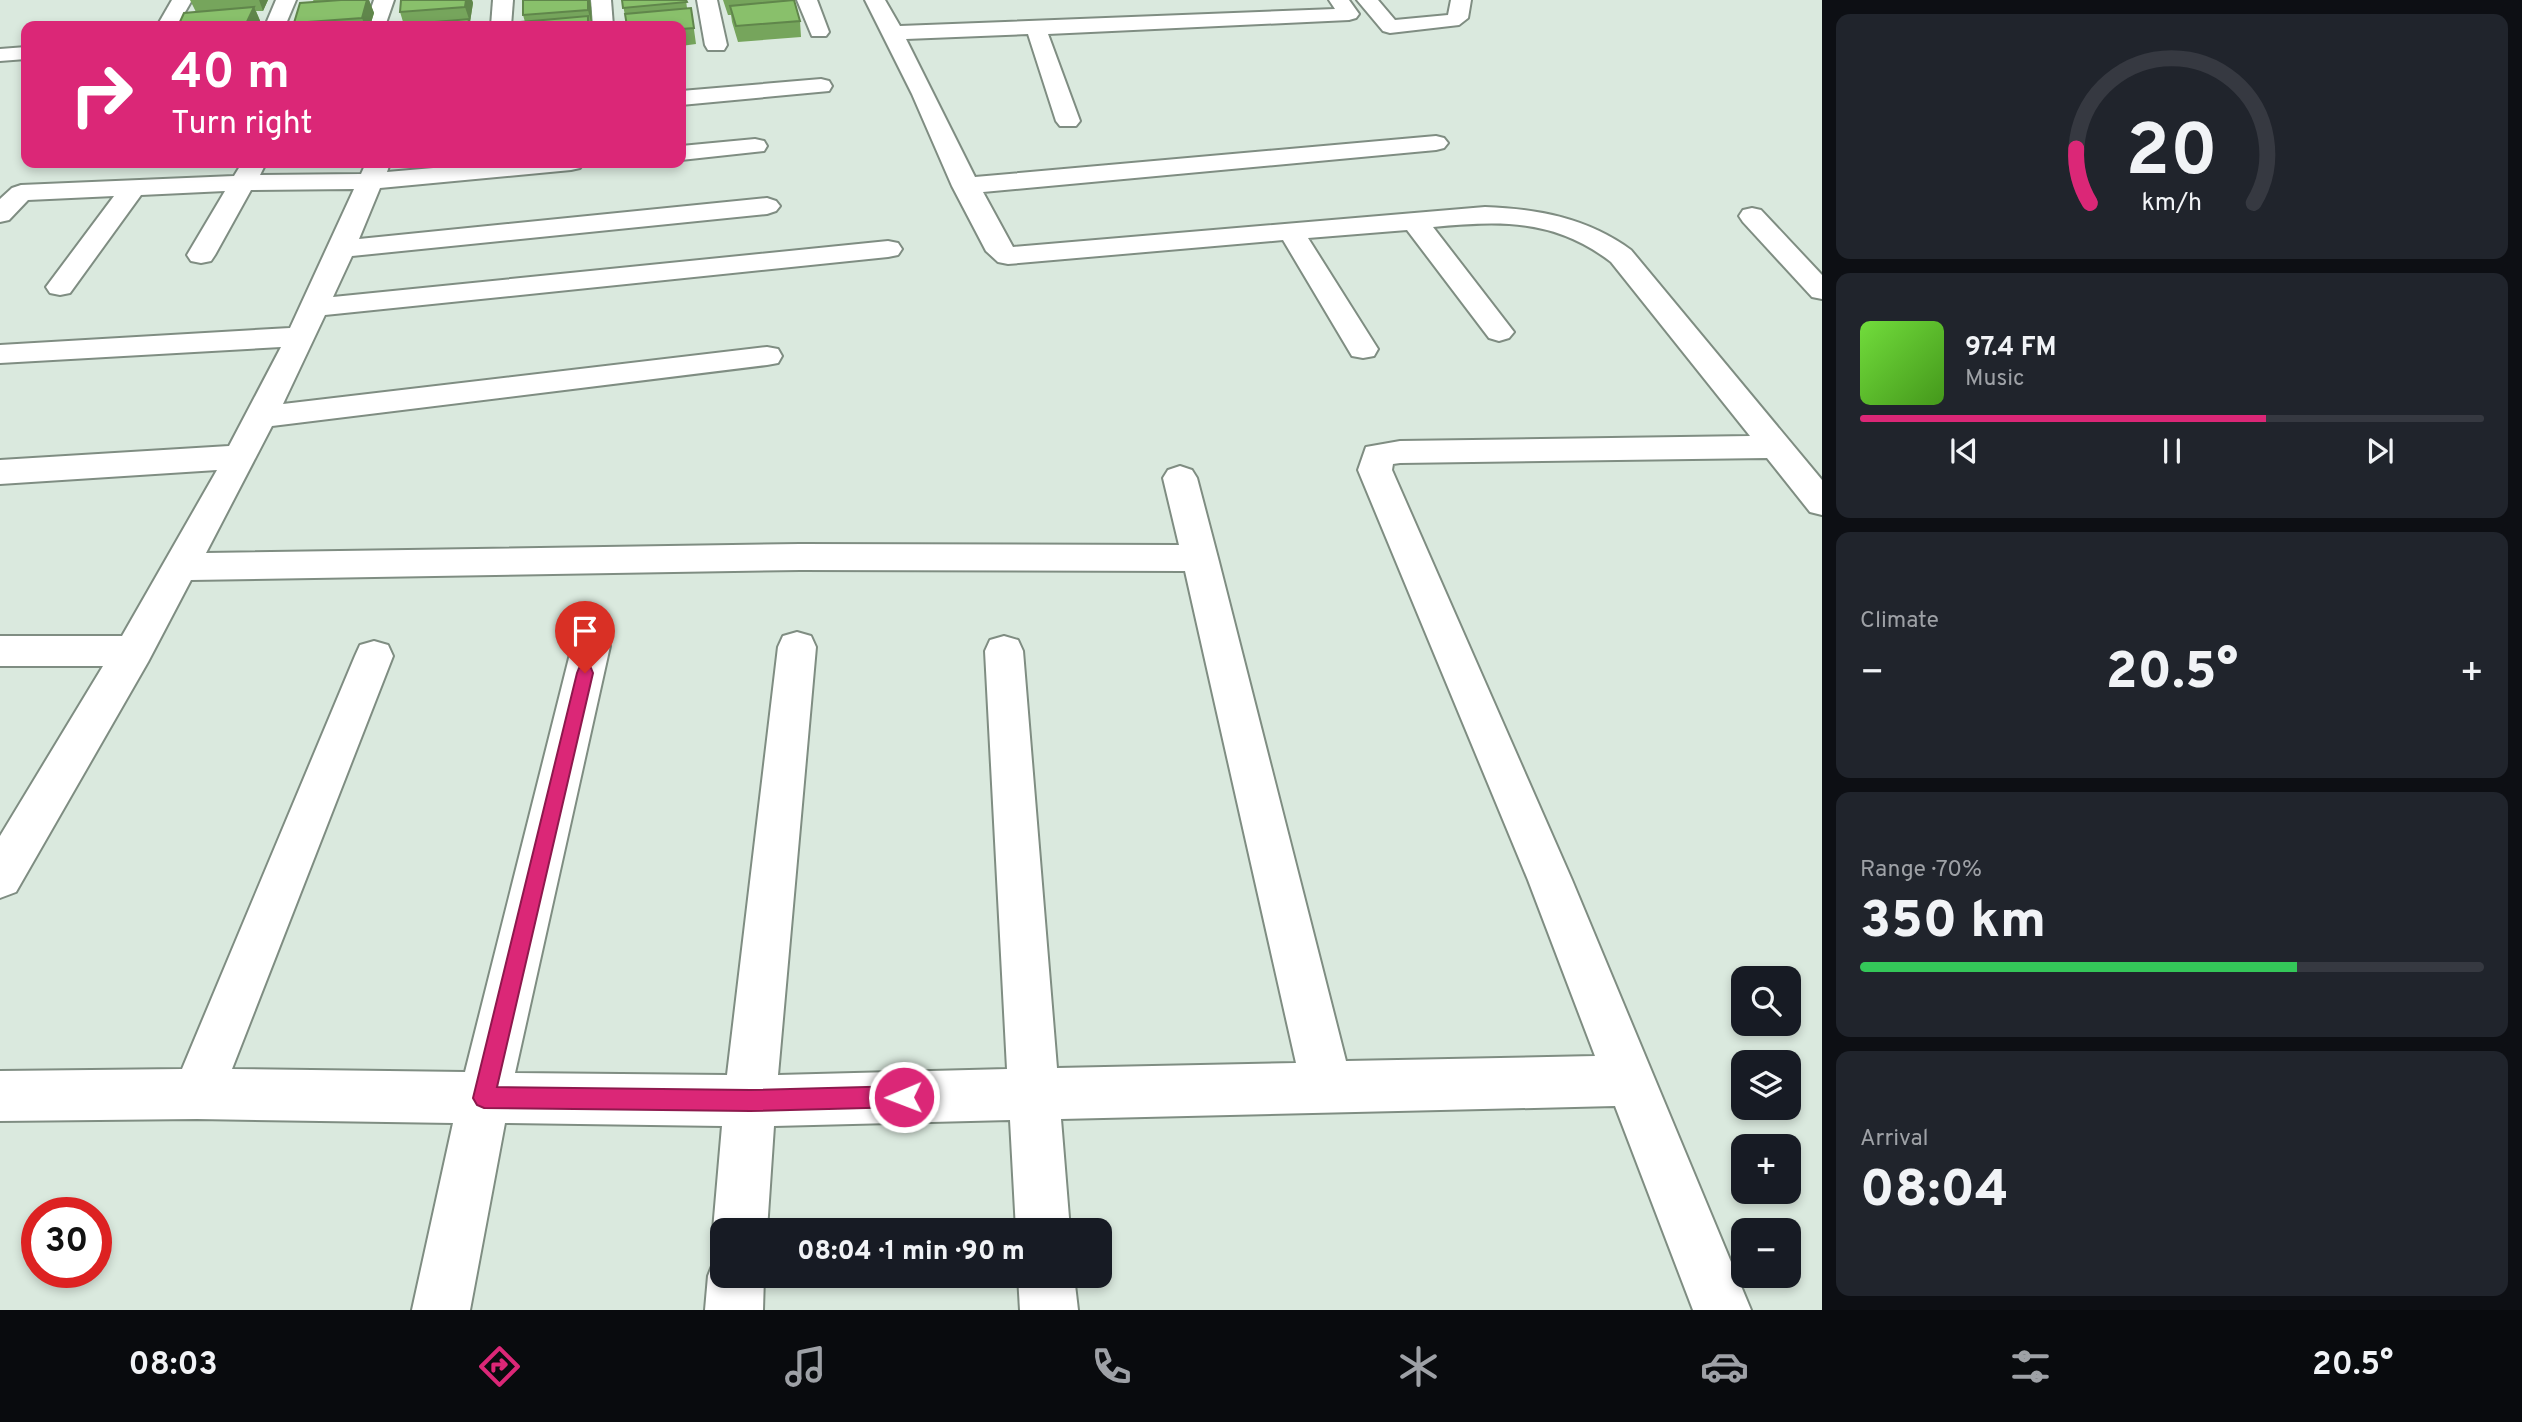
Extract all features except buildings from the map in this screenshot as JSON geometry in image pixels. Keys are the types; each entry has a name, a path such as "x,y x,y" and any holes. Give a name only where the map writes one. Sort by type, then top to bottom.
{"street":[{"path":"170,21 182,0"},
{"path":"277,21 286,0"},
{"path":"377,21 384,0"},
{"path":"501,21 503,0"},
{"path":"601,0 603,21"},
{"path":"707,0 716,45"},
{"path":"807,0 819,32"},
{"path":"875,0 965,186 1000,251 1008,256 1485,215 1511,215 1556,221 1602,240 1621,256 1796,459 1822,503"},
{"path":"1220,0 1234,21"},
{"path":"893,33 1234,21 1349,14 1339,0"},
{"path":"1367,0 1390,27 1452,21 1458,18 1461,0"},
{"path":"1049,3 1060,27"},
{"path":"1142,3 1153,24"},
{"path":"1035,28 1068,121"},
{"path":"0,55 21,53"},
{"path":"686,98 821,86"},
{"path":"965,186 1436,143"},
{"path":"686,153 755,146"},
{"path":"58,190 75,168"},
{"path":"0,214 21,192 134,187 248,173 462,168"},
{"path":"0,877 134,651 263,417 344,249 374,172"},
{"path":"201,255 248,173"},
{"path":"60,287 134,187"},
{"path":"344,249 767,206"},
{"path":"1752,216 1822,291"},
{"path":"1414,221 1499,332"},
{"path":"1291,232 1363,349"},
{"path":"0,354 306,323 888,249"},
{"path":"263,417 767,356"},
{"path":"1722,1310 1549,880 1375,470 1378,455 1399,452 1796,459"},
{"path":"0,472 241,457"},
{"path":"1180,478 1326,1087"},
{"path":"180,567 800,557 1200,558"},
{"path":"440,1310 484,1098 591,646"},
{"path":"741,1218 750,1101 797,647"},
{"path":"1004,650 1042,1218"},
{"path":"0,651 134,651"},
{"path":"197,1094 374,656"},
{"path":"0,1096 197,1094 750,1101 1630,1080"},
{"path":"734,1310 736,1288"},
{"path":"1047,1288 1049,1310"}],"route":[{"path":"585,673 484,1098 750,1101 904,1097"}]}
